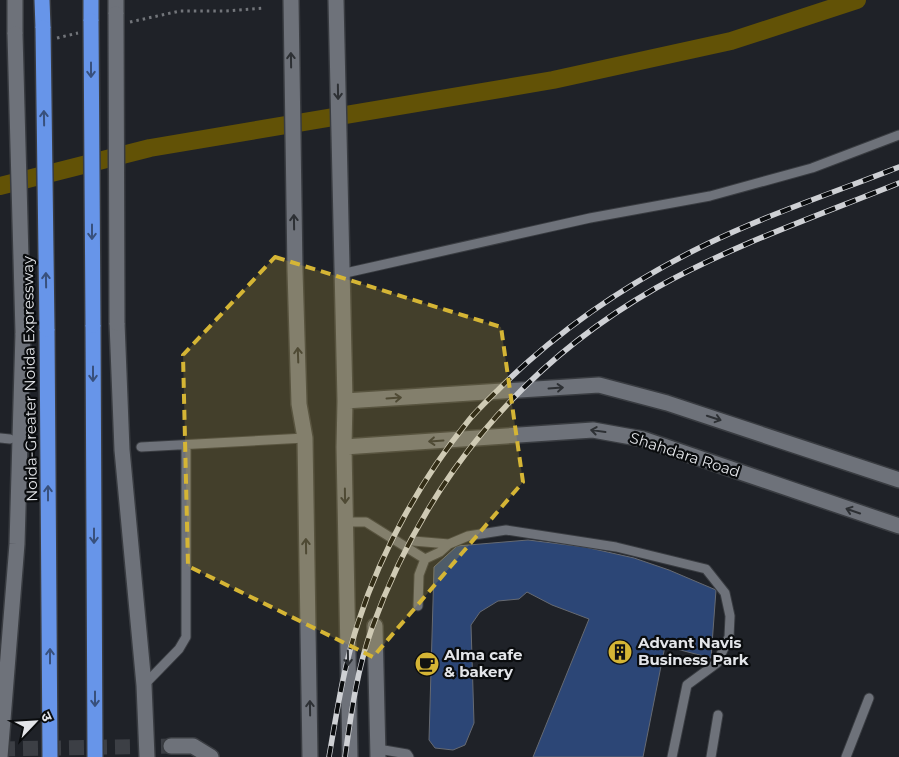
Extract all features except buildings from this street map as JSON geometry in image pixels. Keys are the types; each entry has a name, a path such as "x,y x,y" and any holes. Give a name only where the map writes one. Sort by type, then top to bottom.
{"highway":[{"name":"Noida-Greater Noida Expressway","path":"42,0 47,329 50,757"},
{"path":"91,0 95,757"}],"street":[{"path":"0,757 2,703 16,544 23,333 15,0"},
{"path":"336,4 345,401 345,522 350,757"},
{"path":"116,7 117,323 122,450 144,685 147,757"},
{"path":"291,7 295,271 300,404 305,438 310,757"},
{"path":"345,401 599,385 667,403 899,480"},
{"name":"Shahdara Road","path":"344,447 593,430 643,439 899,526"},
{"path":"375,626 378,753"},
{"path":"171,746 192,746 211,757"}],"lane":[{"path":"341,268 710,196 812,168 899,135"},
{"path":"0,438 10,439"},
{"path":"140,447 186,446 305,438"},
{"path":"144,685 179,649 186,637 186,446"},
{"path":"345,522 366,522 425,558"},
{"path":"418,606 419,576 425,558 440,552 449,544 468,536 506,530 616,548 706,569 725,593 730,616 729,637 717,663 687,685 672,757"},
{"path":"413,541 449,544"},
{"path":"846,757 869,698"},
{"path":"711,757 718,715"},
{"path":"378,753 407,754 409,757"}],"highlighted area":[{"path":"275,257 501,327 523,482 373,657 188,566 183,355"}],"waterway":[{"path":"0,186 150,148 553,80 731,41 857,0"}],"tunnel":[{"path":"0,749 171,746"}],"railway":[{"path":"329,757 349,654 368,593 379,567 405,515 435,466 480,408 546,346 597,308 651,274 707,244 754,223 899,167"},
{"path":"345,757 362,659 372,628 394,574 420,524 450,476 483,432 521,391 562,353 607,319 685,272 806,219 899,183"}],"place":[{"name":"Advant Navis Business Park","path":"620,652"},
{"name":"Alma cafe & bakery","path":"427,664"}]}
